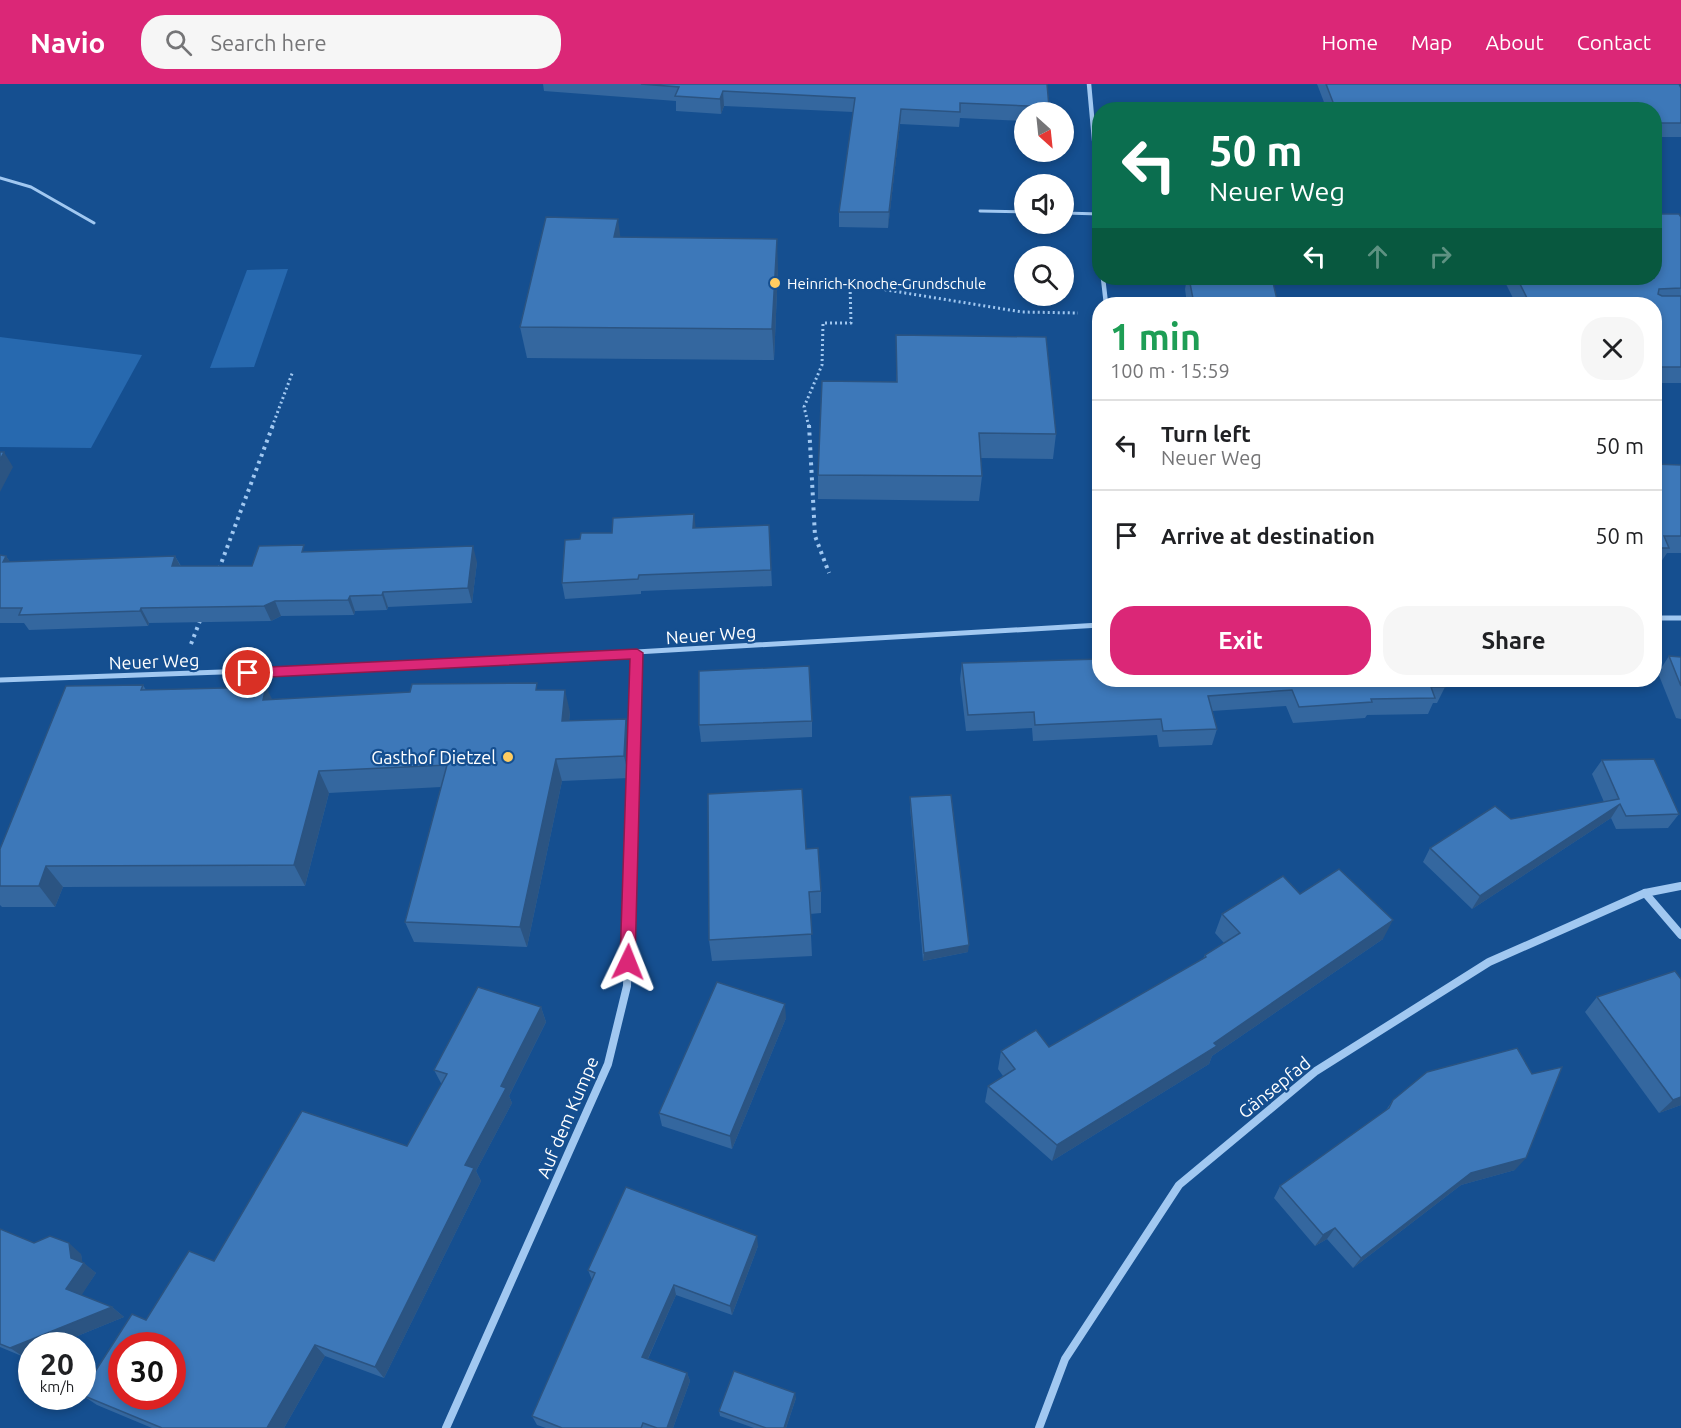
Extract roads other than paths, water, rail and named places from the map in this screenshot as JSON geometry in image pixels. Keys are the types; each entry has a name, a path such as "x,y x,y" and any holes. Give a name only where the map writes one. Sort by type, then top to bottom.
{"street":[{"path":"1089,84 1092,117"},
{"path":"1662,618 1681,618"},
{"name":"Neuer Weg","path":"0,680 179,676 637,653 1092,625"},
{"name":"Auf dem Kumpe","path":"446,1428 608,1064 627,986 637,653"},
{"name":"Gänsepfad","path":"1039,1428 1065,1359 1179,1185 1316,1071 1489,962 1645,893 1681,886"},
{"path":"1645,893 1681,935"}],"lane":[{"path":"0,178 31,187 94,223"},
{"path":"980,211 1014,212"},
{"path":"1074,213 1092,214"}],"place":[{"name":"Heinrich-Knoche-Grundschule","path":"775,283"},
{"name":"Gasthof Dietzel","path":"508,757"}]}
